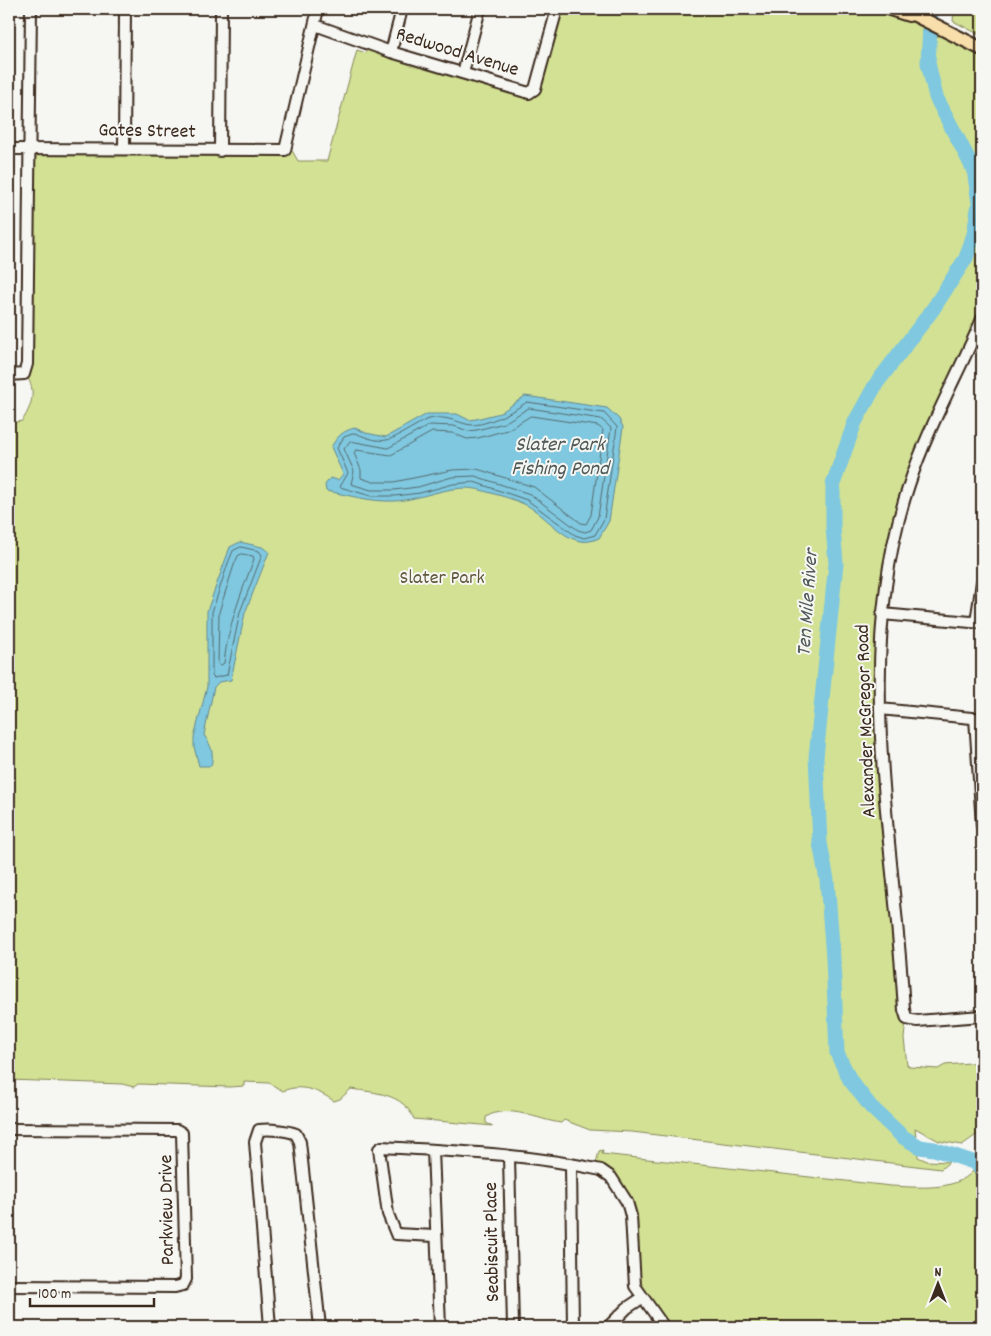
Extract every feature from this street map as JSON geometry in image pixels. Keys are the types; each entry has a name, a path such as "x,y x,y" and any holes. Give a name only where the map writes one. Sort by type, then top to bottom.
{"main road":[{"path":"890,9 917,18 978,46"},
{"path":"903,9 917,18"}],"street":[{"path":"9,375 24,374 26,364 31,9"},
{"path":"124,149 125,9"},
{"path":"220,151 221,9"},
{"path":"315,25 318,9"},
{"path":"391,52 402,9"},
{"path":"463,73 480,9"},
{"name":"Redwood Avenue","path":"315,25 391,52 533,93 557,9"},
{"name":"Gates Street","path":"9,149 285,150 315,25"},
{"name":"Alexander McGregor Road","path":"982,319 979,335 933,423 908,485 890,558 882,614 880,709 883,776 904,1010 907,1019 916,1021 982,1016"},
{"path":"882,614 979,622 982,582"},
{"path":"880,709 979,718 982,826"},
{"name":"Parkview Drive","path":"9,1129 177,1130 182,1133 186,1280 183,1285 175,1287 9,1286"},
{"path":"270,1327 255,1142 255,1134 259,1130 264,1129 292,1132 296,1134 300,1142 320,1327"},
{"path":"436,1236 396,1234 388,1214 379,1148 433,1150 509,1157 601,1170 611,1177 620,1189 631,1216 635,1286 664,1327"},
{"path":"433,1150 440,1327"},
{"name":"Seabiscuit Place","path":"509,1157 513,1327"},
{"path":"571,1166 573,1327"},
{"path":"608,1327 627,1308 642,1298"}],"green space":[{"name":"Slater Park","path":"560,9 930,9 931,14 922,32 936,38 942,31 982,50 982,321 930,429 896,532 879,683 906,1022 904,1038 907,1065 910,1067 938,1069 945,1065 982,1062 982,1131 962,1145 939,1141 915,1128 918,1157 927,1161 949,1162 941,1169 632,1132 590,1130 564,1120 561,1123 513,1112 495,1113 486,1117 486,1123 493,1126 414,1119 409,1110 396,1099 379,1093 351,1089 340,1099 334,1101 310,1089 296,1088 283,1091 269,1083 244,1082 244,1086 230,1087 138,1084 134,1087 122,1084 9,1080 9,423 22,421 32,399 32,388 27,377 31,151 290,147 298,161 327,161 357,50 366,53 369,44 529,95"},
{"path":"954,9 982,9 982,36 953,21"},
{"path":"603,1150 602,1154 891,1186 935,1187 946,1185 965,1178 973,1171 982,1187 982,1327 665,1327 640,1298 628,1204 609,1179 594,1172 599,1151"}],"water":[{"name":"Slater Park Fishing Pond","path":"525,396 607,408 619,419 623,427 609,521 599,538 578,541 560,531 524,504 473,489 462,488 394,501 368,499 326,491 325,485 330,478 338,480 343,474 331,447 344,432 355,428 366,433 386,437 427,414 457,414 469,420 476,419 500,413"},
{"path":"240,542 262,547 269,552 245,613 231,680 219,682 214,687 204,735 212,750 211,766 199,766 194,747 194,737 207,687 207,611 230,547"}],"waterway":[{"name":"Ten Mile River","path":"931,9 928,63 936,97 974,170 979,203 974,234 966,258 933,309 876,384 855,422 833,484 833,527 836,563 816,757 820,843 827,880 833,958 837,1053 850,1080 871,1107 903,1137 920,1147 934,1149 976,1163 982,1171"}]}
